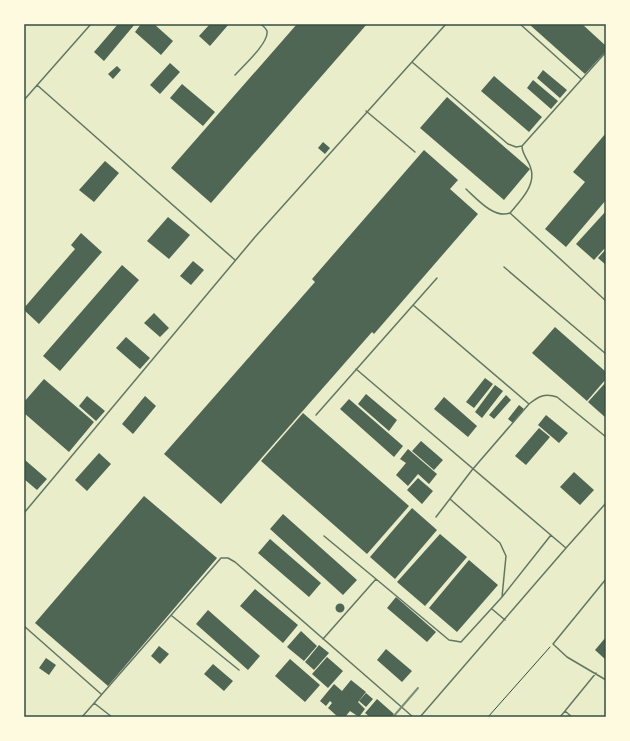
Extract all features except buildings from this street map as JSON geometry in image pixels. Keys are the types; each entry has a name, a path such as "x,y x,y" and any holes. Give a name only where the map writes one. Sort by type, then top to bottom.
{"lane":[{"path":"24,100 38,86 91,24"},
{"path":"235,75 265,42 267,32 266,28 261,24"},
{"path":"24,512 235,260 366,111 446,24"},
{"path":"520,24 582,79"},
{"path":"412,62 508,144 516,147 522,146 606,52"},
{"path":"38,86 235,260"},
{"path":"366,111 416,152"},
{"path":"466,189 495,213 505,215 510,214 528,188 532,178 531,169 523,155 522,146"},
{"path":"510,214 606,301"},
{"path":"504,267 606,354"},
{"path":"316,415 437,278"},
{"path":"413,304 529,404"},
{"path":"356,369 472,470 566,548"},
{"path":"436,517 472,470 529,404 540,396 548,394 557,396 606,437"},
{"path":"450,499 500,543 506,556 502,597"},
{"path":"420,717 606,503"},
{"path":"324,536 449,640 461,642 492,609 551,535"},
{"path":"82,717 172,616 221,558 228,558 413,717"},
{"path":"323,639 376,579"},
{"path":"606,580 553,644 567,657 606,680"},
{"path":"492,609 505,620"},
{"path":"172,616 239,670"},
{"path":"24,626 101,694"},
{"path":"560,717 596,673"},
{"path":"94,703 112,717"},
{"path":"566,711 572,717"}],"path":[{"path":"488,717 553,644"}],"railway":[{"path":"393,717 418,688"}]}
